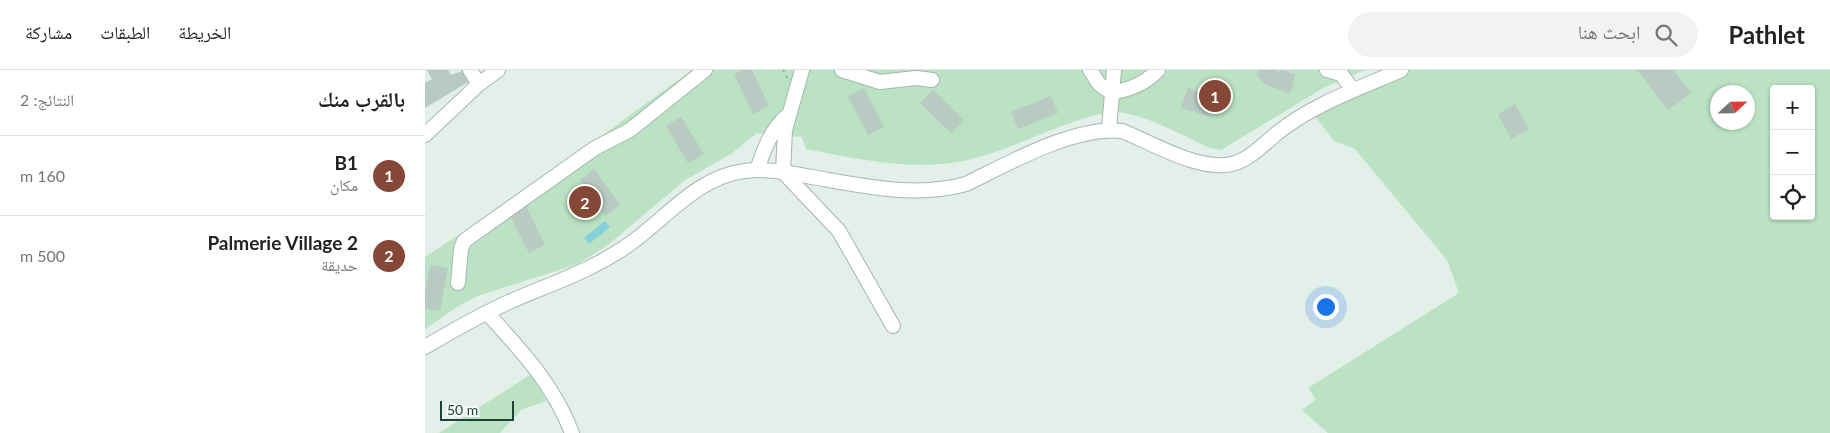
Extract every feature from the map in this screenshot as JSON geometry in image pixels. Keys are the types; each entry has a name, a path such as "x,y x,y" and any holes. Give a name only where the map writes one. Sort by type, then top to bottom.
{"street":[{"path":"470,70 479,84"},
{"path":"425,135 479,84 497,70"},
{"path":"458,283 461,249 465,242 595,148 630,130 705,70"},
{"path":"802,70 785,130 783,172 839,231 893,326"},
{"path":"842,70 880,82 916,78 932,80"},
{"path":"1090,70 1099,84 1112,93 1134,88 1158,70"},
{"path":"1109,129 1114,70"},
{"path":"1327,70 1341,74 1353,90"},
{"path":"425,347 487,313 606,260 713,179 731,173 757,170 783,172 893,189 923,191 948,189 966,184 1080,134 1109,129 1122,131 1200,163 1227,165 1241,161 1294,121 1326,102 1401,70"},
{"path":"757,170 771,135 778,124 790,114"},
{"path":"487,313 541,374 562,408 572,433"}],"green space":[{"path":"692,70 1365,70 1325,87 1221,150 1210,148 1142,117 1115,112 1100,114 1058,127 984,156 928,165 887,163 846,157 806,149 802,137 757,133 731,154 685,180 608,245 578,264 477,296 425,329 425,257 526,191"},
{"path":"1406,70 1830,70 1830,433 1328,433 1302,410 1316,399 1308,388 1459,293 1447,260 1355,149 1334,141 1312,112"},
{"path":"533,373 546,401 521,410 500,433 439,433"}],"water":[{"path":"605,221 610,227 589,244 584,238"}],"building":[{"path":"427,70 448,70 451,75 464,70 470,81 425,108 425,83 432,79"},
{"path":"744,70 752,70 769,106 753,114 734,74"},
{"path":"1258,70 1277,70 1278,72 1282,70 1295,74 1292,89 1288,93 1265,84 1257,76"},
{"path":"1637,70 1673,70 1691,93 1668,110"},
{"path":"1211,78 1230,85 1217,114 1205,115 1181,108 1188,88 1196,91 1202,98 1209,95"},
{"path":"864,88 884,127 868,135 848,97"},
{"path":"933,90 964,120 951,133 920,103"},
{"path":"1051,96 1058,113 1018,129 1011,112"},
{"path":"1515,104 1529,129 1511,139 1498,114"},
{"path":"681,117 704,154 688,163 666,126"},
{"path":"594,169 620,205 605,216 580,180"},
{"path":"526,206 545,245 529,253 509,214"},
{"path":"430,265 448,268 440,311 425,308 425,293"}],"place":[{"name":"B1","path":"1215,96"},
{"name":"Palmerie Village 2","path":"585,202"}]}
